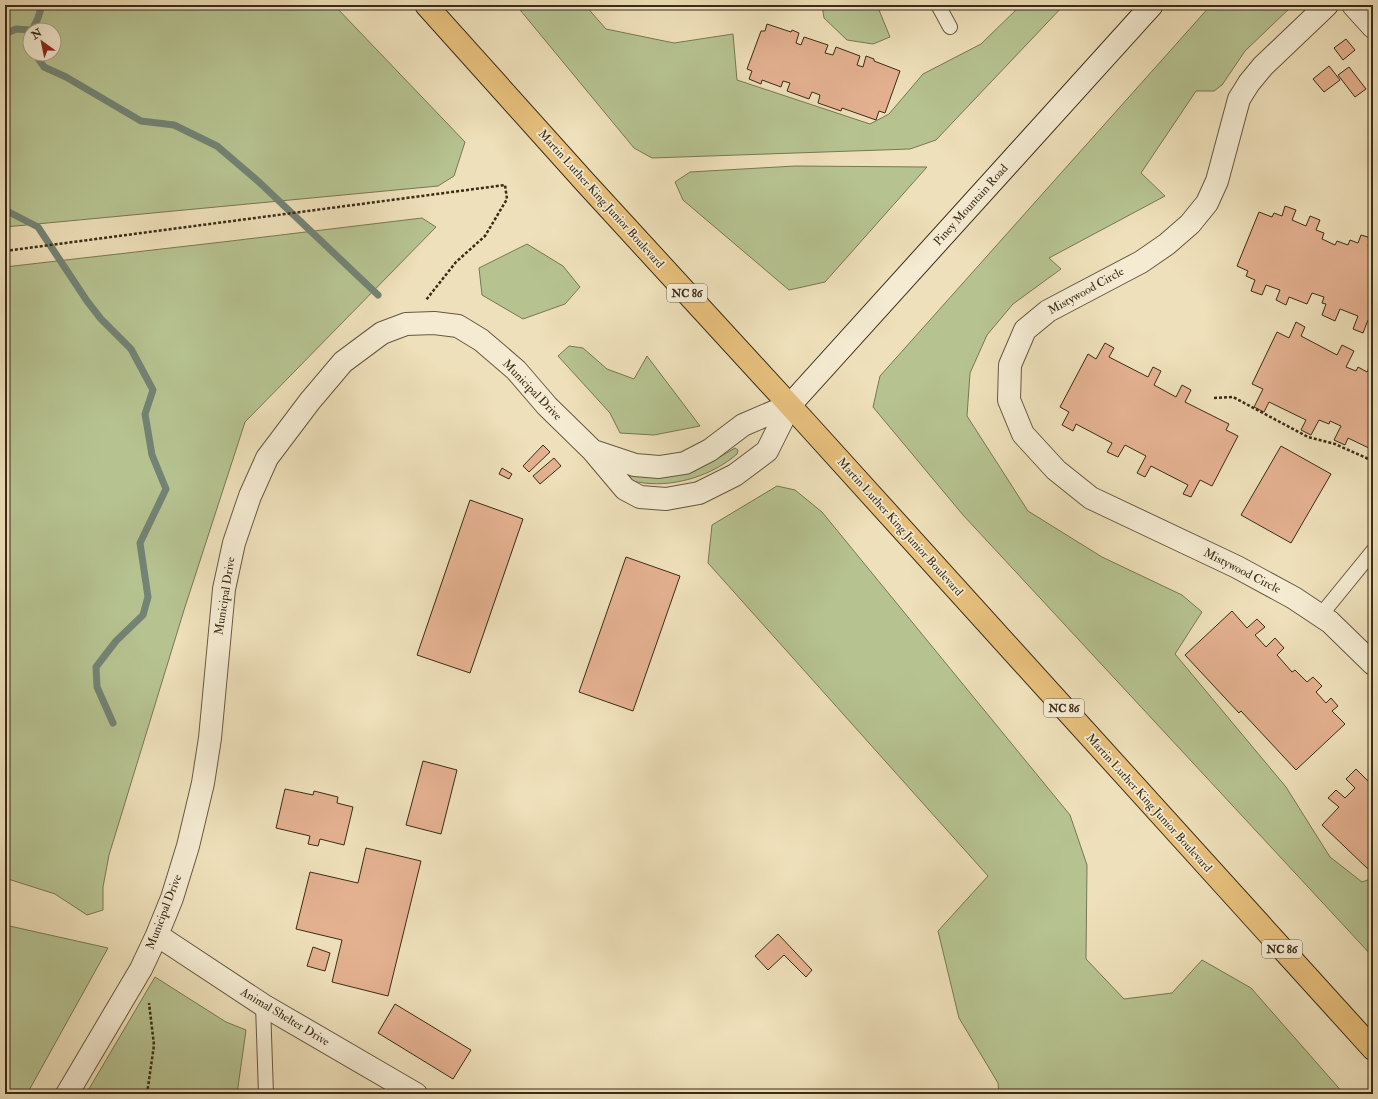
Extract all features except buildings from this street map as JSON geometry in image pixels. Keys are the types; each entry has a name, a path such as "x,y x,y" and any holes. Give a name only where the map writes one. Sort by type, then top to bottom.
{"main road":[{"name":"Martin Luther King Junior Boulevard","path":"426,5 584,181 790,405 1373,1049"}],"street":[{"name":"Piney Mountain Road","path":"790,405 1152,5"},
{"name":"Mistywood Circle","path":"1327,5 1263,66 1249,83 1239,99 1217,181 1207,203 1190,224 1167,244 1141,262 1048,311 1025,330 1010,365 1008,400 1023,434 1056,470 1091,498 1237,567 1294,598 1330,622 1373,664"},
{"path":"1353,5 1373,27"},
{"name":"Municipal Drive","path":"67,1094 141,969 172,898 188,846 203,783 210,738 224,589 234,543 250,496 267,458 310,401 343,362 382,333 406,324 434,323 458,326 481,340 516,370 547,406 593,451 625,489 640,497 666,499 699,493 735,475 767,451 790,405"},
{"name":"Municipal Drive","path":"593,451 635,465 659,467 685,463 710,450 743,425 790,405"},
{"name":"Animal Shelter Drive","path":"157,935 263,1005 416,1094"}],"lane":[{"path":"938,5 950,26"},
{"path":"1320,616 1373,551"},
{"path":"263,1005 266,1094"}],"path":[{"path":"5,251 505,185 507,199 485,236 456,262 406,324"},
{"path":"1214,398 1232,397 1308,437 1335,444 1373,462"},
{"path":"141,969 149,1000 154,1045 147,1094"}],"green space":[{"path":"5,5 334,5 465,142 454,176 438,186 5,227"},
{"path":"516,5 585,5 606,29 674,43 733,34 737,80 870,124 889,114 923,74 981,44 1021,5 1064,5 936,140 910,149 652,158 634,148"},
{"path":"822,5 877,5 890,37 873,44 847,40 824,18"},
{"path":"1211,5 1293,5 1245,51 1222,85 1214,91 1196,91 1141,173 1165,196 1049,258 1061,269 1013,304 987,335 970,373 967,416 1028,511 1102,557 1182,595 1202,612 1175,654 1286,787 1330,857 1362,882 1373,878 1373,957 963,515 873,407 880,376"},
{"path":"795,166 927,167 825,282 789,290 683,200 675,182 690,172"},
{"path":"422,218 436,227 245,422 184,610 109,855 103,887 103,910 87,915 55,894 5,878 5,267"},
{"path":"527,244 563,266 580,287 565,304 523,319 482,295 479,268"},
{"path":"569,346 583,348 607,369 634,379 647,356 700,426 654,435 620,433 610,413 558,356"},
{"path":"735,448 738,450 737,454 717,468 694,478 656,484 638,482 629,478 631,474 713,461"},
{"path":"777,486 795,490 822,512 1070,815 1087,865 1086,959 1124,999 1172,993 1202,960 1251,988 1344,1094 999,1094 998,1083 959,1018 938,931 988,876 708,563 712,525"},
{"path":"5,925 108,948 27,1094 5,1094"},
{"path":"155,977 226,1022 246,1030 237,1094 86,1094"}],"waterway":[{"path":"36,22 42,5"},
{"path":"5,34 16,29 22,29"},
{"path":"41,62 44,67 66,77 141,121 174,125 217,146 259,182 378,295"},
{"path":"5,210 38,227 87,301 101,319 131,349 153,390 145,414 152,455 166,489 140,543 148,597 143,615 116,641 96,667 97,687 113,723"}]}
